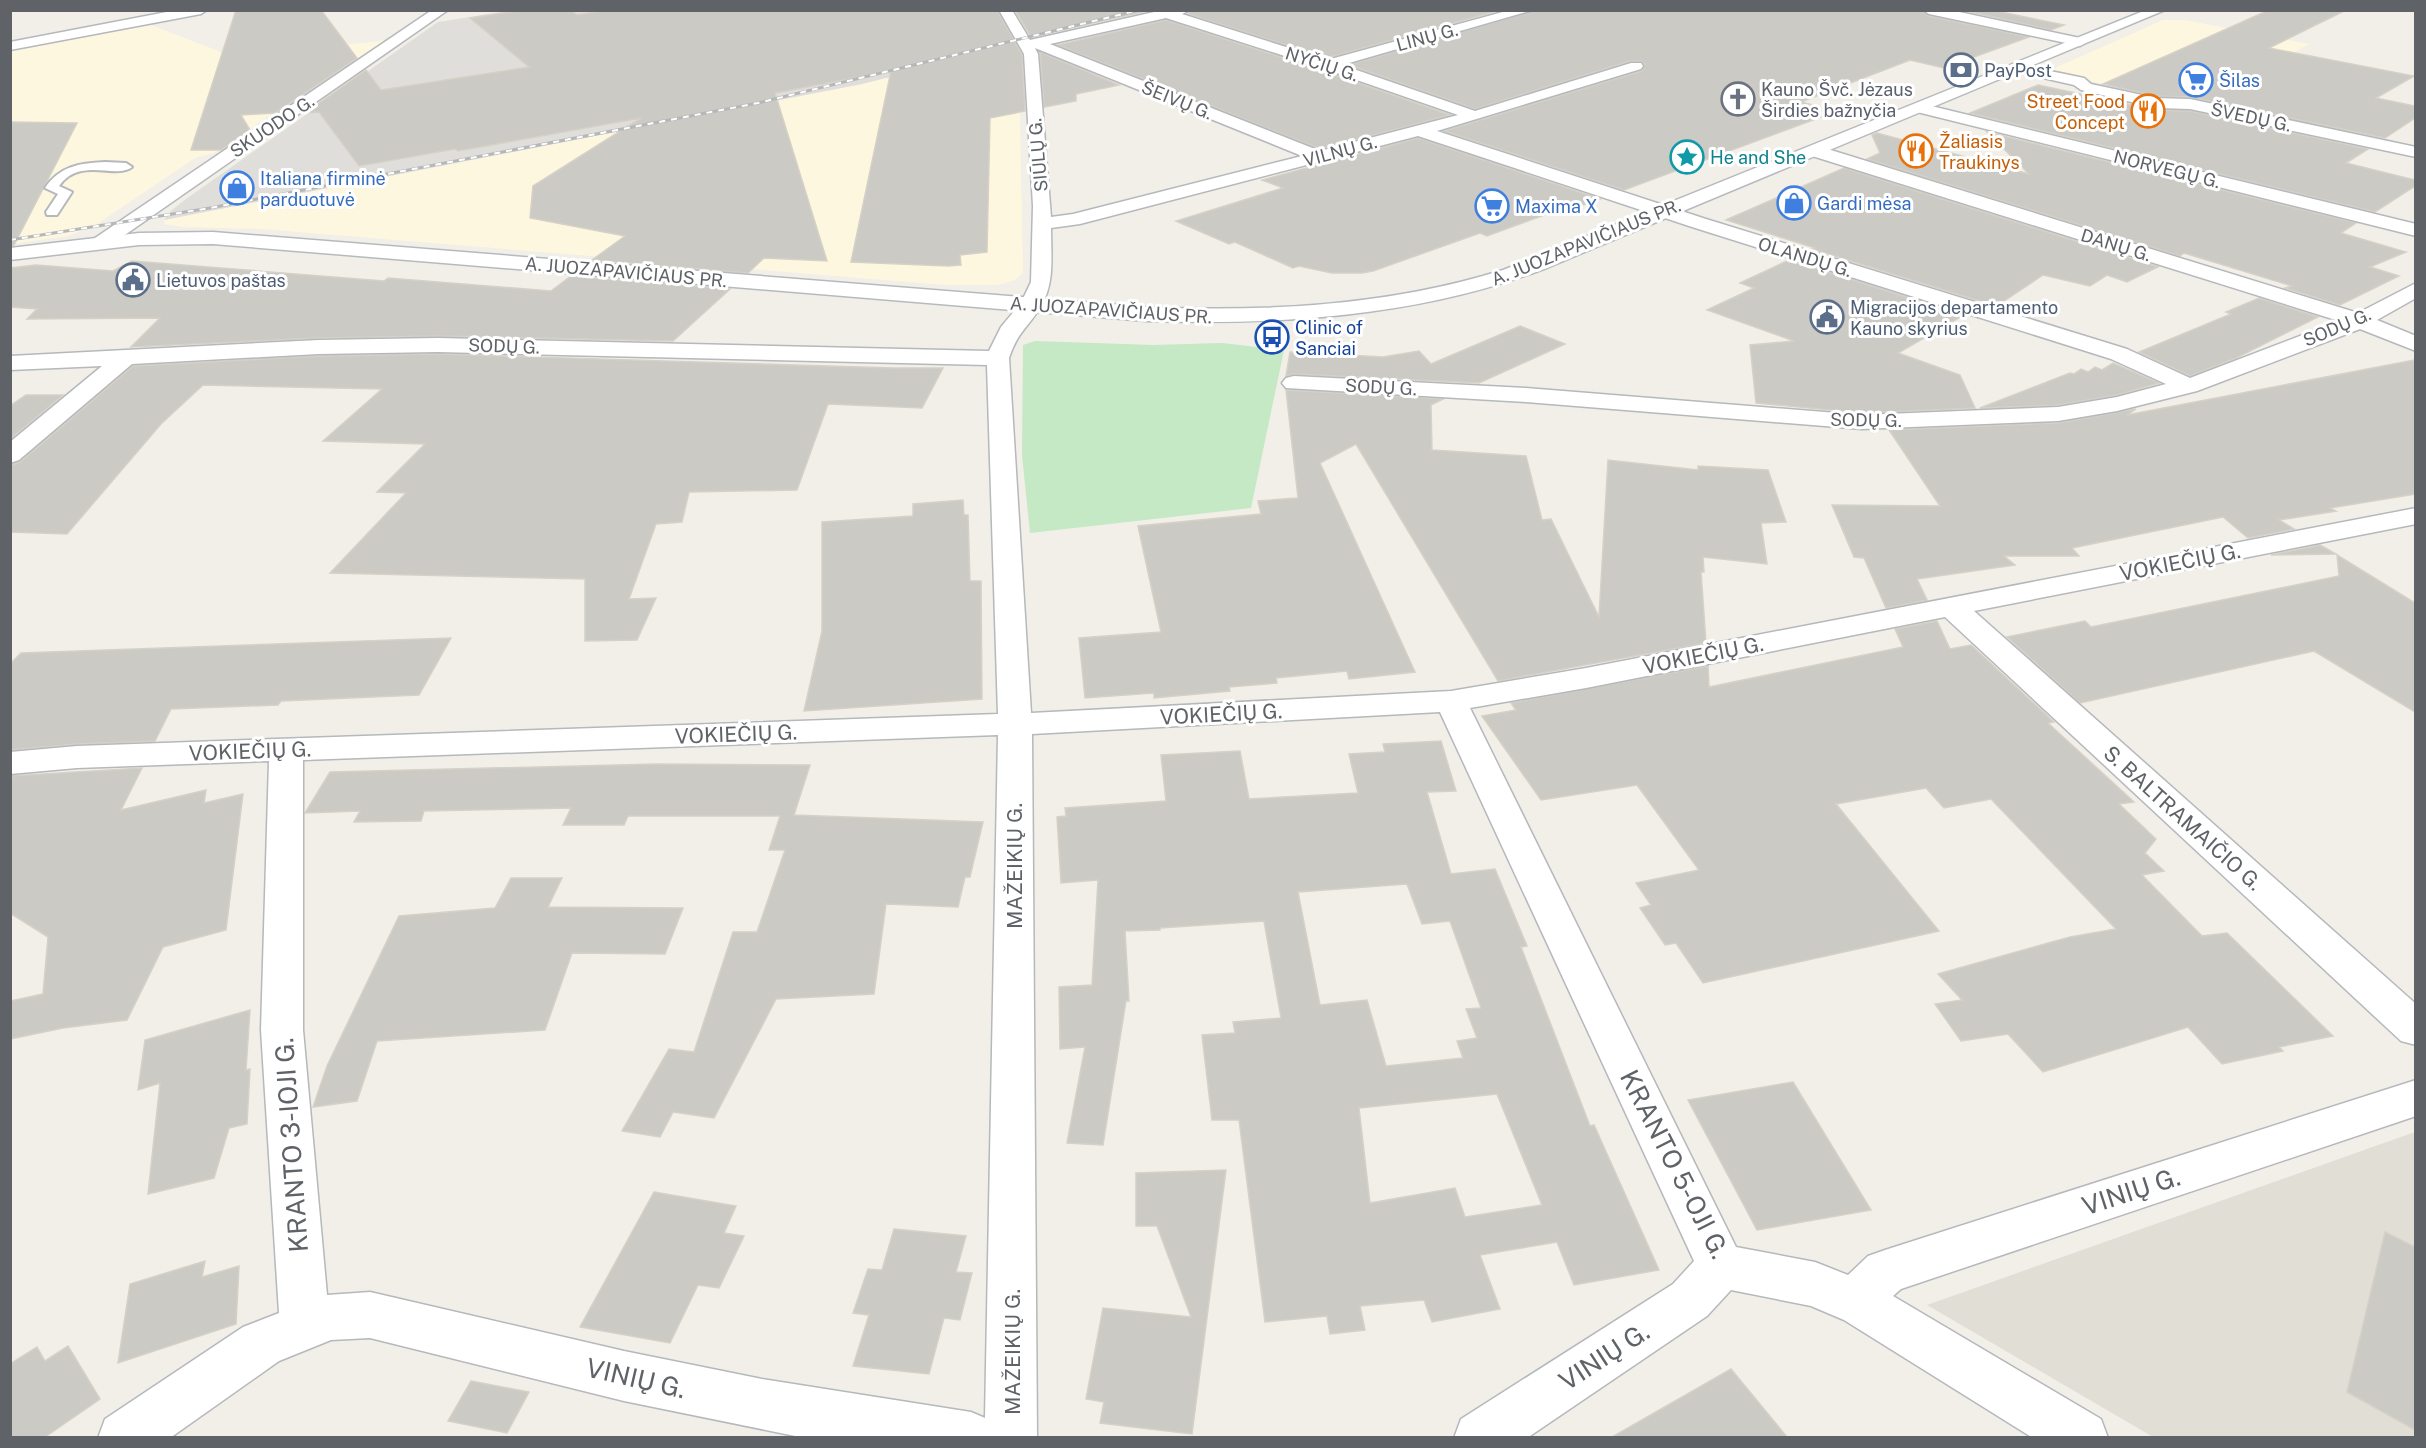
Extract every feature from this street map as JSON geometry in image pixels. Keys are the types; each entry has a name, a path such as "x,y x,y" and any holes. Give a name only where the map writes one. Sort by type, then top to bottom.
{"street":[{"path":"10,46 201,10"},
{"name":"SKUODO G.","path":"102,242 442,10"},
{"name":"SIŪLŲ G.","path":"1005,10 1030,44 1031,54 1041,224 1041,282 1031,306"},
{"path":"1030,44 1184,10"},
{"name":"LINŲ G.","path":"1327,65 1527,10"},
{"path":"1929,10 2080,42"},
{"name":"A. JUOZAPAVIČIAUS PR.","path":"10,254 102,242 187,237 1157,315 1240,316 1330,310 1395,302 1458,290 1526,269 2159,10"},
{"name":"NYČIŲ G.","path":"1167,14 1327,65 1475,116"},
{"name":"ŠEIVŲ G.","path":"1030,44 1318,156"},
{"name":"VILNŲ G.","path":"1041,224 1073,220 1475,116 1636,66"},
{"name":"ŠVEDŲ G.","path":"2017,68 2079,81 2086,87 2156,103 2190,104 2415,152"},
{"name":"NORVEGŲ G.","path":"1919,108 2415,230"},
{"name":"OLANDŲ G.","path":"1420,130 1663,211 2119,354 2189,386"},
{"name":"DANŲ G.","path":"1815,151 2360,321 2415,344"},
{"name":"SODŲ G.","path":"1294,383 1526,395 1862,422 2058,414 2116,404 2189,386 2360,321 2415,288"},
{"name":"MAŽEIKIŲ G.","path":"1011,1437 1015,725 998,358 1004,340 1012,327 1031,306"},
{"name":"SODŲ G.","path":"10,363 319,347 438,345 998,358"},
{"path":"10,455 125,358"},
{"name":"VOKIEČIŲ G.","path":"10,763 77,757 1015,725 1451,701 1586,678 2415,516"},
{"name":"S. BALTRAMAIČIO G.","path":"1950,606 2415,1029"},
{"name":"KRANTO 5-OJI G.","path":"1451,701 1721,1266 1815,1284 1861,1304 2082,1437"},
{"name":"KRANTO 3-IOJI G.","path":"286,750 282,1030 305,1326"},
{"name":"VINIŲ G.","path":"1861,1304 1867,1288 1885,1272 2415,1098"},
{"name":"VINIŲ G.","path":"1480,1437 1690,1300 1721,1266"},
{"name":"VINIŲ G.","path":"305,1326 331,1317 370,1316 624,1376 762,1405 971,1437"},
{"path":"124,1437 261,1344 305,1326"}],"lane":[{"path":"52,212 66,192 51,188 57,177 83,166 126,167"}],"shaded area":[{"path":"513,10 992,10 1014,46 862,84 164,220 186,199 438,22"},
{"path":"2163,20 2185,20 2309,44 2266,69 2237,96 2213,107 2046,72"},
{"path":"151,25 226,54 264,54 389,40 300,95 214,153 195,158 94,226 68,236 11,244 10,51"},
{"path":"1014,46 1019,70 1023,273 1015,280 998,285 946,285 261,229 183,227 165,224 164,220 862,84"},
{"path":"2415,1132 2415,1437 2153,1437 1927,1305"}],"green space":[{"path":"1035,341 1153,345 1222,343 1284,350 1251,508 1030,533 1022,455 1023,345"}],"building":[{"path":"236,10 321,10 357,58 275,113 241,115 250,130 221,150 191,150"},
{"path":"524,10 570,10 577,15 607,10 997,10 1022,55 1025,111 990,118 987,252 960,255 961,265 948,266 851,262 891,71 775,93 827,261 764,258 748,273 592,260 625,236 530,218 533,186 641,118 458,151 455,149 359,166 319,112 305,113 366,70 381,90 529,67 470,18"},
{"path":"1015,10 1151,10 1031,37"},
{"path":"1192,10 1500,10 1327,58 1188,14"},
{"path":"1535,10 1921,10 1929,16 2029,37 1944,68 1910,60 1801,102 1817,106 1803,112 1821,117 1624,190 1444,131 1642,71 1645,65 1641,61 1630,61 1475,109 1349,65"},
{"path":"1963,10 1991,10 2064,25 2051,30"},
{"path":"2269,10 2346,10 2269,48 2414,76 2376,98 2415,106 2415,118 2385,138 2190,97 2156,96 2103,84"},
{"path":"1166,20 1450,115 1320,149 1058,45"},
{"path":"1040,52 1119,85 1076,94 1076,101 1044,107"},
{"path":"2038,85 2155,110 2190,111 2368,149 2346,163 2415,180 2415,186 2375,212 1970,113"},
{"path":"10,122 77,123 14,245 10,246"},
{"path":"1987,132 2356,223 2341,233 2406,252 2370,267 2399,276 2340,305 2285,288 2292,286 2184,253 2180,256 1867,159 1880,153 1872,135 1877,133 2029,174"},
{"path":"1418,138 1600,199 1580,206 1574,204 1487,236 1480,233 1362,273 1332,273 1299,266 1293,268 1235,242 1229,244 1176,221 1283,188 1262,180"},
{"path":"1844,168 2158,267 2127,282 2107,275 2090,286 2043,275 1998,305 1812,249 1815,248 1726,220"},
{"path":"1789,260 1964,315 1898,353 1960,375 1975,408 1862,413 1756,403 1750,345 1794,341 1707,310 1754,288 1740,283"},
{"path":"132,261 384,281 388,278 551,291 571,276 730,289 673,341 438,336 319,338 131,347 160,318 27,319 37,309 10,307 10,268 36,265 113,271"},
{"path":"2259,298 2318,317 2236,358 2190,376 2139,352 2231,314 2226,312"},
{"path":"1520,326 1565,344 1479,383 1294,374 1286,376 1290,352 1383,357 1419,351 1431,364"},
{"path":"438,354 943,368 922,408 828,404 797,490 689,492 682,522 656,524 629,599 656,598 637,640 585,641 585,579 330,573 406,493 377,492 425,444 323,441 382,389 203,385 161,424 67,534 10,532 10,465 20,462 133,366 319,356"},
{"path":"2415,360 2415,494 2330,508 2336,511 2279,520 2294,529 2248,538 2223,517 2072,548 2079,556 2004,556 2015,565 1917,579 1927,600 1886,608 1864,558 1854,557 1832,505 1940,506 1889,430 2058,423 2136,409 2127,415"},
{"path":"2113,363 2159,383 2117,395 2058,405 1980,408 2070,373 2074,374 2081,369 2088,372 2095,367 2102,370"},
{"path":"1286,390 1443,399 1431,405 1432,450 1526,456 1542,520 1551,519 1599,617 1608,460 1698,470 1698,466 1768,470 1786,522 1761,523 1767,564 1703,557 1704,572 1701,572 1706,643 1498,681 1356,444 1320,463 1415,672 1349,679 1347,671 1276,678 1277,683 1229,687 1230,691 1154,698 1154,693 1085,698 1079,638 1161,632 1138,526 1261,514 1258,501 1298,498"},
{"path":"26,395 63,395 10,439 10,406"},
{"path":"963,500 964,515 968,515 970,581 981,581 982,699 804,711 822,631 822,522 913,516 913,504"},
{"path":"2320,545 2336,554 2271,555"},
{"path":"2337,555 2415,603 2415,712 2314,651 2080,703 2007,637 2085,621 2091,627 2339,576"},
{"path":"1937,621 1950,649 1971,645 2054,722 2048,723 2134,802 2119,804 2156,839 2145,853 2164,871 2142,875 2202,936 2227,933 2333,1036 2279,1047 2283,1051 2222,1064 2188,1027 2043,1072 2008,1034 1961,1041 1935,1004 1962,1000 1938,974 2070,937 2116,929 1991,799 1944,808 1926,788 1836,804 1939,931 1703,983 1676,943 1665,945 1640,908 1651,905 1636,883 1699,870 1637,785 1541,800 1482,716 1516,710 1511,703 1708,666 1709,687 1903,647 1895,629"},
{"path":"451,638 419,695 281,701 278,705 171,709 155,741 77,744 10,750 10,664 21,653"},
{"path":"1441,741 1456,791 1427,792 1451,874 1495,869 1527,946 1521,947 1590,1126 1594,1125 1659,1270 1574,1285 1557,1242 1480,1255 1500,1309 1432,1322 1424,1300 1360,1306 1365,1330 1330,1334 1327,1316 1265,1322 1239,1120 1212,1120 1202,1035 1235,1033 1233,1022 1281,1018 1264,921 1125,931 1129,1001 1126,1001 1103,1145 1067,1143 1085,1047 1060,1049 1059,987 1092,985 1098,880 1061,883 1057,817 1066,816 1065,808 1166,801 1161,755 1240,751 1249,799 1358,793 1349,754 1385,752 1383,744","holes":["1407,884 1422,924 1450,921 1481,1008 1466,1009 1477,1038 1457,1041 1463,1058 1386,1066 1367,1000 1320,1005 1298,892","1497,1094 1542,1205 1465,1217 1455,1188 1370,1203 1359,1108"]},
{"path":"656,764 810,765 794,815 983,822 970,877 965,877 958,907 886,904 874,994 776,999 714,1118 673,1112 660,1137 622,1131 669,1049 694,1052 733,932 757,932 785,850 769,850 780,816 628,816 624,825 563,825 571,808 424,811 421,821 354,822 360,811 305,813 330,772"},
{"path":"142,768 121,810 206,790 204,803 243,794 226,930 163,947 127,1020 63,1028 10,1039 10,1001 43,994 48,937 10,913 10,776"},
{"path":"511,878 562,878 548,907 683,908 665,954 572,953 545,1030 377,1041 357,1101 313,1107 327,1066 399,916 495,908"},
{"path":"250,1010 246,1070 250,1069 247,1124 229,1128 214,1178 148,1194 160,1083 138,1090 145,1040"},
{"path":"1793,1082 1871,1210 1757,1230 1688,1100"},
{"path":"1226,1170 1192,1434 1100,1423 1104,1402 1086,1399 1103,1308 1191,1317 1157,1226 1136,1226 1136,1173"},
{"path":"654,1192 736,1206 724,1233 744,1236 719,1288 698,1285 670,1343 580,1327"},
{"path":"894,1229 966,1236 956,1272 972,1273 960,1320 944,1318 929,1374 853,1366 869,1315 853,1313 868,1269 882,1270"},
{"path":"2385,1232 2415,1247 2415,1430 2347,1392"},
{"path":"205,1261 202,1277 239,1266 236,1324 118,1363 130,1284"},
{"path":"68,1346 100,1399 45,1437 10,1437 10,1364 37,1347 45,1361"},
{"path":"1731,1369 1787,1437 1612,1437"},
{"path":"471,1381 529,1392 507,1433 448,1421"}],"railway":[{"path":"10,240 210,208 758,103 1139,10"}],"place":[{"name":"PayPost","path":"1961,70"},
{"name":"Šilas","path":"2196,80"},
{"name":"Kauno Švč. Jėzaus Širdies bažnyčia","path":"1738,99"},
{"name":"Street Food Concept","path":"2148,111"},
{"name":"Žaliasis Traukinys","path":"1916,151"},
{"name":"He and She","path":"1687,157"},
{"name":"Italiana firminė parduotuvė","path":"237,188"},
{"name":"Gardi mėsa","path":"1794,203"},
{"name":"Maxima X","path":"1492,206"},
{"name":"Lietuvos paštas","path":"133,280"},
{"name":"Migracijos departamento Kauno skyrius","path":"1827,317"},
{"name":"Clinic of Sanciai","path":"1272,337"}]}
